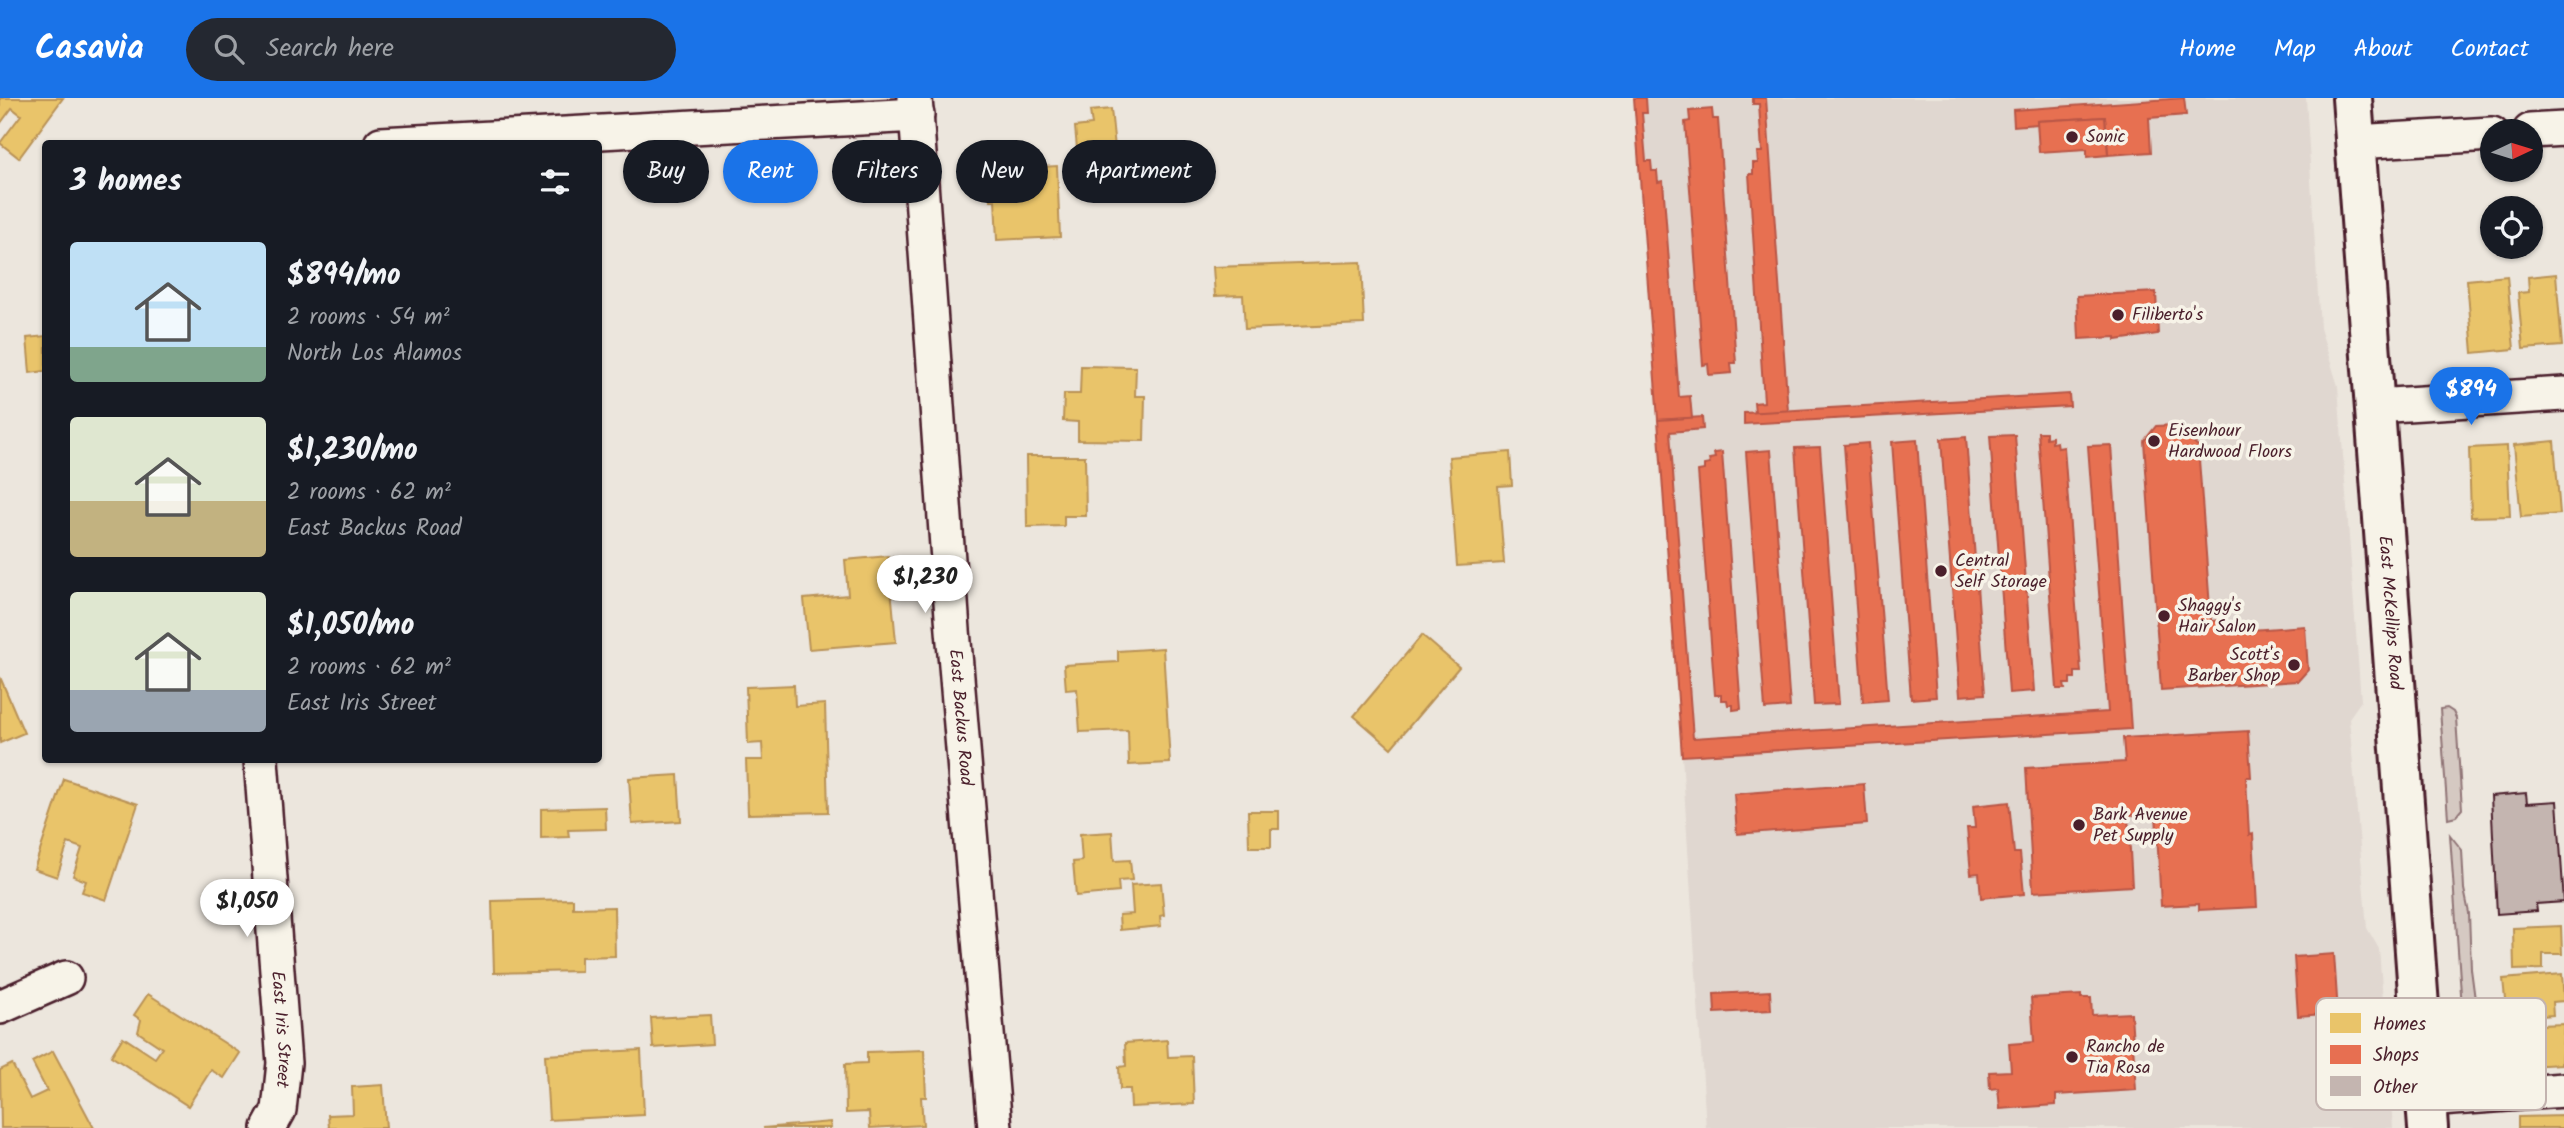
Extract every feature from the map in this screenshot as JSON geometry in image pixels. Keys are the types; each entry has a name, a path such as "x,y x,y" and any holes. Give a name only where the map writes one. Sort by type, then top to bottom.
{"main road":[{"name":"East McKellips Road","path":"2352,98 2418,998"}],"street":[{"path":"439,140 916,107"},
{"name":"East Backus Road","path":"916,107 953,630 995,1128"},
{"path":"2543,130 2564,129"},
{"path":"2355,142 2480,135"},
{"path":"2375,406 2564,394"},
{"name":"East Iris Street","path":"261,763 284,1063 279,1110 269,1128"},
{"path":"0,1007 66,978"},
{"path":"2546,1093 2564,1090"},
{"path":"2427,1114 2450,1110"}],"shaded area":[{"path":"1635,98 2306,98 2320,328 2338,386 2361,701 2349,718 2367,928 2379,949 2383,998 2316,998 2316,1110 2392,1110 2393,1128 1706,1128"},
{"path":"2447,708 2456,718 2462,809 2456,816 2448,818 2440,709"},
{"path":"2450,835 2462,850 2464,889 2469,913 2475,998 2461,998"}],"building: Homes":[{"path":"0,98 63,98 19,158 0,143 21,115 12,108 0,124"},
{"path":"1111,109 1114,140 1076,140 1075,127 1092,125 1090,111"},
{"path":"1057,166 1060,237 997,240 995,203 1048,203 1048,167"},
{"path":"1361,262 1364,324 1245,329 1243,295 1215,296 1213,267"},
{"path":"2556,274 2562,346 2523,349 2518,293 2529,292 2528,277"},
{"path":"2507,276 2514,349 2473,353 2467,280"},
{"path":"42,336 42,372 30,373 27,338"},
{"path":"1081,366 1136,367 1135,396 1145,396 1144,441 1078,440 1078,422 1063,421 1064,394 1080,394"},
{"path":"2554,441 2560,514 2521,517 2514,445"},
{"path":"2507,446 2510,516 2471,517 2469,448"},
{"path":"1510,452 1512,485 1498,486 1504,563 1457,566 1449,457"},
{"path":"1026,456 1085,456 1086,516 1064,516 1064,526 1027,527"},
{"path":"888,556 896,642 809,649 804,599 848,595 845,560"},
{"path":"1422,635 1459,667 1391,748 1354,716"},
{"path":"1163,648 1170,763 1129,765 1128,730 1080,732 1077,689 1066,690 1064,665 1118,662 1118,651"},
{"path":"0,677 24,733 0,743"},
{"path":"794,685 795,706 825,704 828,812 748,814 746,760 763,760 762,743 748,744 746,687"},
{"path":"678,775 681,821 632,824 629,778"},
{"path":"64,779 138,804 106,900 82,892 86,881 73,876 82,848 68,843 57,877 34,869"},
{"path":"605,807 606,829 568,830 569,837 541,838 541,809"},
{"path":"1248,811 1279,811 1279,829 1271,829 1271,847 1249,847"},
{"path":"1112,832 1114,861 1130,860 1132,880 1118,881 1119,892 1076,896 1073,862 1082,861 1080,834"},
{"path":"1161,883 1164,915 1160,916 1161,926 1120,930 1119,915 1133,914 1131,885"},
{"path":"573,899 573,908 614,907 615,956 581,957 581,971 494,973 492,901"},
{"path":"2561,926 2562,954 2543,954 2543,969 2514,970 2513,928"},
{"path":"2562,974 2564,1001 2552,1002 2553,1015 2546,1016 2546,998 2505,998 2503,979"},
{"path":"148,994 240,1053 224,1078 211,1070 188,1106 111,1056 123,1037 155,1058 162,1048 138,1032 141,1020 134,1015"},
{"path":"710,1015 712,1044 653,1048 651,1018"},
{"path":"2564,1024 2561,1064 2546,1065 2546,1025"},
{"path":"1167,1040 1168,1057 1192,1056 1194,1104 1131,1107 1130,1089 1120,1089 1119,1067 1126,1066 1125,1043"},
{"path":"641,1050 644,1115 549,1120 545,1055"},
{"path":"924,1050 926,1097 921,1097 923,1125 870,1128 869,1112 846,1113 845,1064 867,1063 867,1052"},
{"path":"53,1051 94,1128 1,1128 0,1070 12,1064 30,1099 47,1091 32,1062"},
{"path":"383,1085 386,1128 329,1128 328,1115 353,1114 352,1087"},
{"path":"2564,1116 2564,1128 2518,1128 2518,1117"},
{"path":"830,1122 831,1128 763,1128"}],"building: Shops":[{"path":"1634,98 1646,98 1647,113 1642,113 1646,161 1651,161 1652,171 1657,171 1658,182 1663,181 1679,397 1690,396 1692,418 1658,420"},
{"path":"1753,98 1766,98 1788,411 1755,413 1754,403 1764,402 1749,174 1753,174 1753,163 1758,163 1757,152 1762,152 1759,104 1753,104"},
{"path":"2184,98 2186,115 2149,118 2151,152 2108,155 2105,117 2037,121 2037,124 2014,126 2013,110"},
{"path":"1712,109 1713,119 1718,119 1736,363 1731,363 1732,373 1709,375 1708,364 1703,365 1685,122 1690,121 1689,111"},
{"name":"Sonic","path":"2105,117 2108,155 2087,157 2087,149 2039,152 2037,121"},
{"name":"Filiberto's","path":"2156,292 2158,334 2116,340 2116,337 2079,339 2077,296"},
{"path":"2069,394 2070,406 1744,424 1744,413"},
{"path":"1702,417 1703,429 1670,432 1693,738 2108,712 2088,446 2111,445 2131,729 1682,756 1658,420"},
{"path":"2174,425 2198,446 2211,621 2222,620 2223,632 2305,626 2308,670 2298,681 2161,690 2144,441 2156,426"},
{"path":"2038,432 2046,432 2046,438 2052,437 2052,443 2057,442 2058,448 2064,447 2081,672 2075,672 2075,678 2070,678 2070,684 2064,684 2065,689 2057,689"},
{"path":"2015,435 2034,691 2009,693 1990,436"},
{"path":"1966,437 1985,694 1960,696 1941,439"},
{"path":"1917,440 1936,697 1911,699 1892,442"},
{"path":"1868,443 1888,700 1863,702 1844,445"},
{"path":"1820,447 1839,704 1814,705 1795,448"},
{"path":"1771,450 1790,707 1765,709 1746,452"},
{"path":"1722,452 1741,709 1733,710 1733,705 1728,705 1727,700 1721,700 1721,695 1715,695 1698,471 1704,470 1704,465 1710,464 1709,459 1715,458 1714,453"},
{"name":"Bark Avenue Pet Supply","path":"2248,731 2251,777 2246,777 2249,835 2253,834 2257,907 2199,910 2199,904 2161,906 2156,814 2128,815 2132,886 2033,892 2026,768 2125,762 2123,738"},
{"path":"1864,784 1867,824 1737,834 1734,794"},
{"path":"2009,802 2014,853 2020,853 2024,894 1981,898 1979,873 1971,874 1967,828 1975,828 1973,806"},
{"path":"2334,954 2337,998 2316,998 2316,1015 2298,1016 2294,957"},
{"path":"1770,991 1771,1010 1715,1013 1714,994"},
{"name":"Rancho de Tia Rosa","path":"2081,995 2081,998 2091,998 2092,1015 2131,1013 2136,1090 2056,1095 2056,1105 2000,1109 1998,1088 1990,1089 1989,1072 2011,1071 2009,1044 2034,1042 2031,998"}],"building: Other":[{"path":"2526,793 2527,803 2557,801 2564,902 2536,904 2537,911 2497,914 2491,796"}],"place":[{"name":"Sonic","path":"2072,137"},
{"name":"Filiberto's","path":"2118,315"},
{"name":"Eisenhour Hardwood Floors","path":"2154,441"},
{"name":"Central Self Storage","path":"1941,571"},
{"name":"Shaggy's Hair Salon","path":"2164,616"},
{"name":"Scott's Barber Shop","path":"2294,665"},
{"name":"Bark Avenue Pet Supply","path":"2079,825"},
{"name":"Rancho de Tia Rosa","path":"2072,1057"}]}
